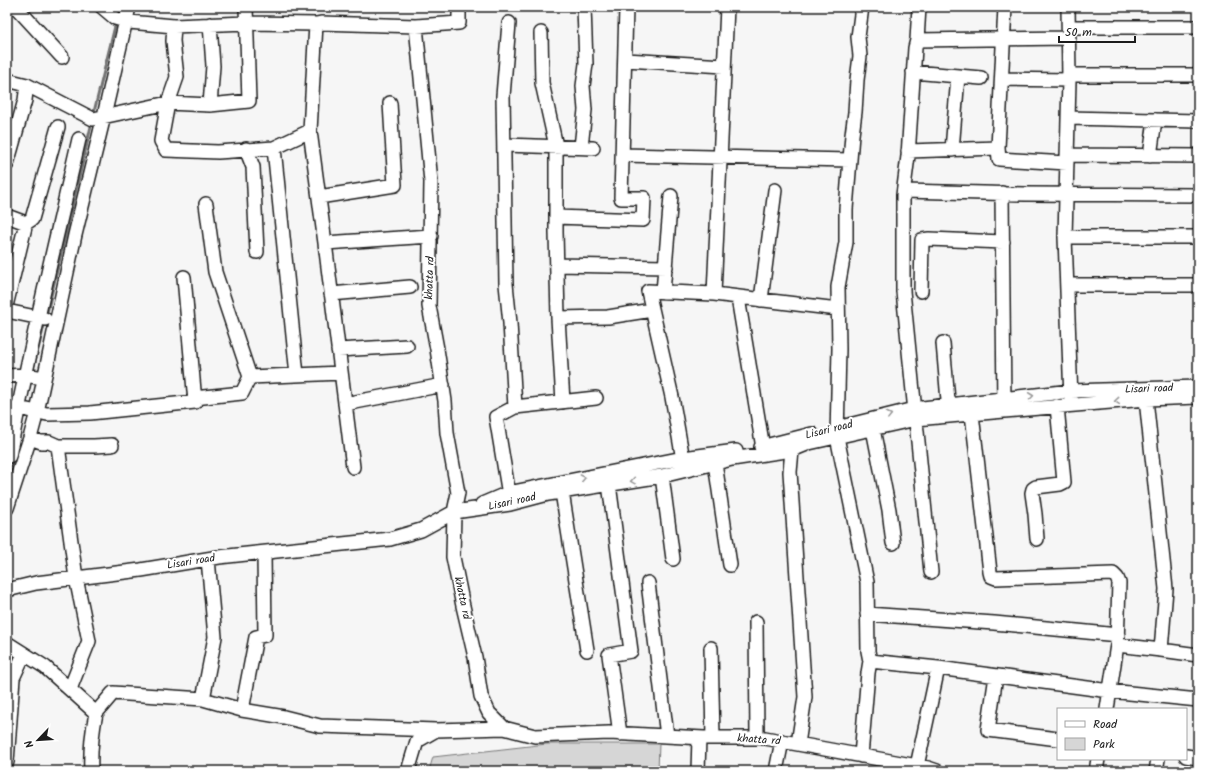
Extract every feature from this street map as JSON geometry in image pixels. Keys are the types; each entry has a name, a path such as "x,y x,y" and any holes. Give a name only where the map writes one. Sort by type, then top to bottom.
{"street":[{"path":"16,7 62,57"},
{"path":"102,7 115,18 125,21 174,26 246,23 321,23 416,26 459,23 459,7"},
{"path":"7,508 37,412 74,235 104,116 129,7"},
{"path":"7,80 27,85 93,119 168,103 210,105 249,101 246,7"},
{"path":"505,145 587,147 582,86 586,64 584,7"},
{"path":"556,217 643,220 644,198 621,198 626,60 626,7"},
{"path":"714,294 727,7"},
{"path":"862,7 858,37 860,56 846,209 846,242 838,287 839,349 837,433 867,582 868,651 870,661 862,756"},
{"path":"919,7 918,40 915,48 904,191 903,291 931,572"},
{"path":"1005,7 998,148 999,159 1198,156"},
{"path":"1037,539 1032,493 1033,489 1036,487 1060,484 1064,482 1064,406 1071,391 1065,237 1069,78 1068,7"},
{"path":"509,23 503,96 505,145 506,284 515,408"},
{"path":"210,24 213,66 210,105"},
{"path":"316,24 310,131 353,467"},
{"path":"174,26 173,41 177,77 168,103 161,140 166,150 218,152 274,148 310,131"},
{"name":"khatta rd","path":"416,26 431,182 429,306 443,385 447,433 460,512 453,557 475,657 481,696 489,713 504,728 535,736 609,733 699,738 765,738 917,766 936,771"},
{"path":"918,40 1004,40 1069,32 1198,27"},
{"path":"541,33 542,83 556,146 558,318 563,402"},
{"path":"626,60 724,66"},
{"path":"913,72 981,78"},
{"path":"1002,79 1198,75"},
{"path":"952,150 958,76"},
{"path":"7,164 25,100 27,85"},
{"path":"319,197 395,185 390,103"},
{"path":"1068,118 1198,121"},
{"path":"1150,156 1155,120"},
{"path":"7,302 26,223 32,219 58,127"},
{"path":"9,456 12,408 25,375 80,139"},
{"path":"274,148 297,375"},
{"path":"908,152 998,148"},
{"path":"246,149 253,167 257,252"},
{"path":"622,155 850,160"},
{"path":"761,300 775,190"},
{"path":"904,191 1026,194 1198,194"},
{"path":"1002,193 1004,405"},
{"path":"663,292 671,196"},
{"path":"194,398 242,393 250,377 214,272 206,204"},
{"path":"7,216 26,223"},
{"path":"325,243 431,236"},
{"path":"1065,237 1198,237"},
{"path":"921,290 922,240 1003,242"},
{"path":"557,265 666,267"},
{"path":"12,408 47,414 90,413 195,402 184,277"},
{"path":"1067,285 1198,285"},
{"path":"331,294 410,286"},
{"path":"684,464 672,398 648,291 714,294 838,309"},
{"path":"738,298 763,451"},
{"path":"558,318 608,316 652,310"},
{"path":"7,311 38,318 56,320"},
{"path":"943,343 949,410"},
{"path":"338,350 407,346"},
{"path":"250,377 341,373"},
{"path":"7,376 25,375 44,378"},
{"path":"345,404 443,385"},
{"name":"Lisari road","path":"949,410 972,414 1004,405 1071,391 1198,387"},
{"name":"Lisari road","path":"509,499 662,476 684,464 715,463 915,414 1004,405 1064,406 1146,399 1198,397"},
{"path":"509,499 496,417 515,408 596,398"},
{"path":"1146,399 1166,589 1162,650"},
{"name":"Lisari road","path":"7,590 36,583 141,570 208,559 390,539 421,530 460,512 509,499 684,464 763,451 792,450 837,433 873,429 915,414"},
{"path":"972,414 991,576 996,578 1113,574 1117,578 1119,583 1118,640 1107,708"},
{"path":"873,429 887,498 893,543"},
{"path":"30,438 41,442 49,442 58,446 112,445"},
{"path":"58,446 76,578 89,641 70,689"},
{"path":"792,450 790,472 805,697 798,744"},
{"path":"715,463 730,565"},
{"path":"662,476 674,559"},
{"path":"609,484 631,651 609,655 620,734"},
{"path":"562,492 587,650"},
{"path":"242,710 256,637 265,635 264,553"},
{"path":"202,699 215,637 208,559"},
{"path":"648,583 666,736"},
{"path":"867,614 994,623 1118,640 1162,650 1198,654"},
{"path":"756,622 757,738"},
{"path":"7,642 45,667 96,713"},
{"path":"711,648 713,738"},
{"path":"7,762 10,687 24,654"},
{"path":"870,661 938,668 1110,691 1198,700"},
{"path":"917,766 938,668"},
{"path":"996,676 988,730 1057,739"},
{"path":"91,771 92,732 96,713 113,693 202,699 242,710 284,717 320,726 436,730 504,728"},
{"path":"408,771 417,740 436,730"},
{"path":"698,771 699,738"},
{"path":"776,771 782,741"},
{"path":"1187,756 1198,758"},
{"path":"1096,771 1098,760"},
{"path":"1156,771 1158,760"}],"green space":[{"path":"547,744 659,744 658,771 429,771 433,757"}],"waterway":[{"path":"118,15 120,7"},
{"path":"93,116 116,22"},
{"path":"46,317 92,122"},
{"path":"32,373 45,322"},
{"path":"7,474 13,458"}]}
